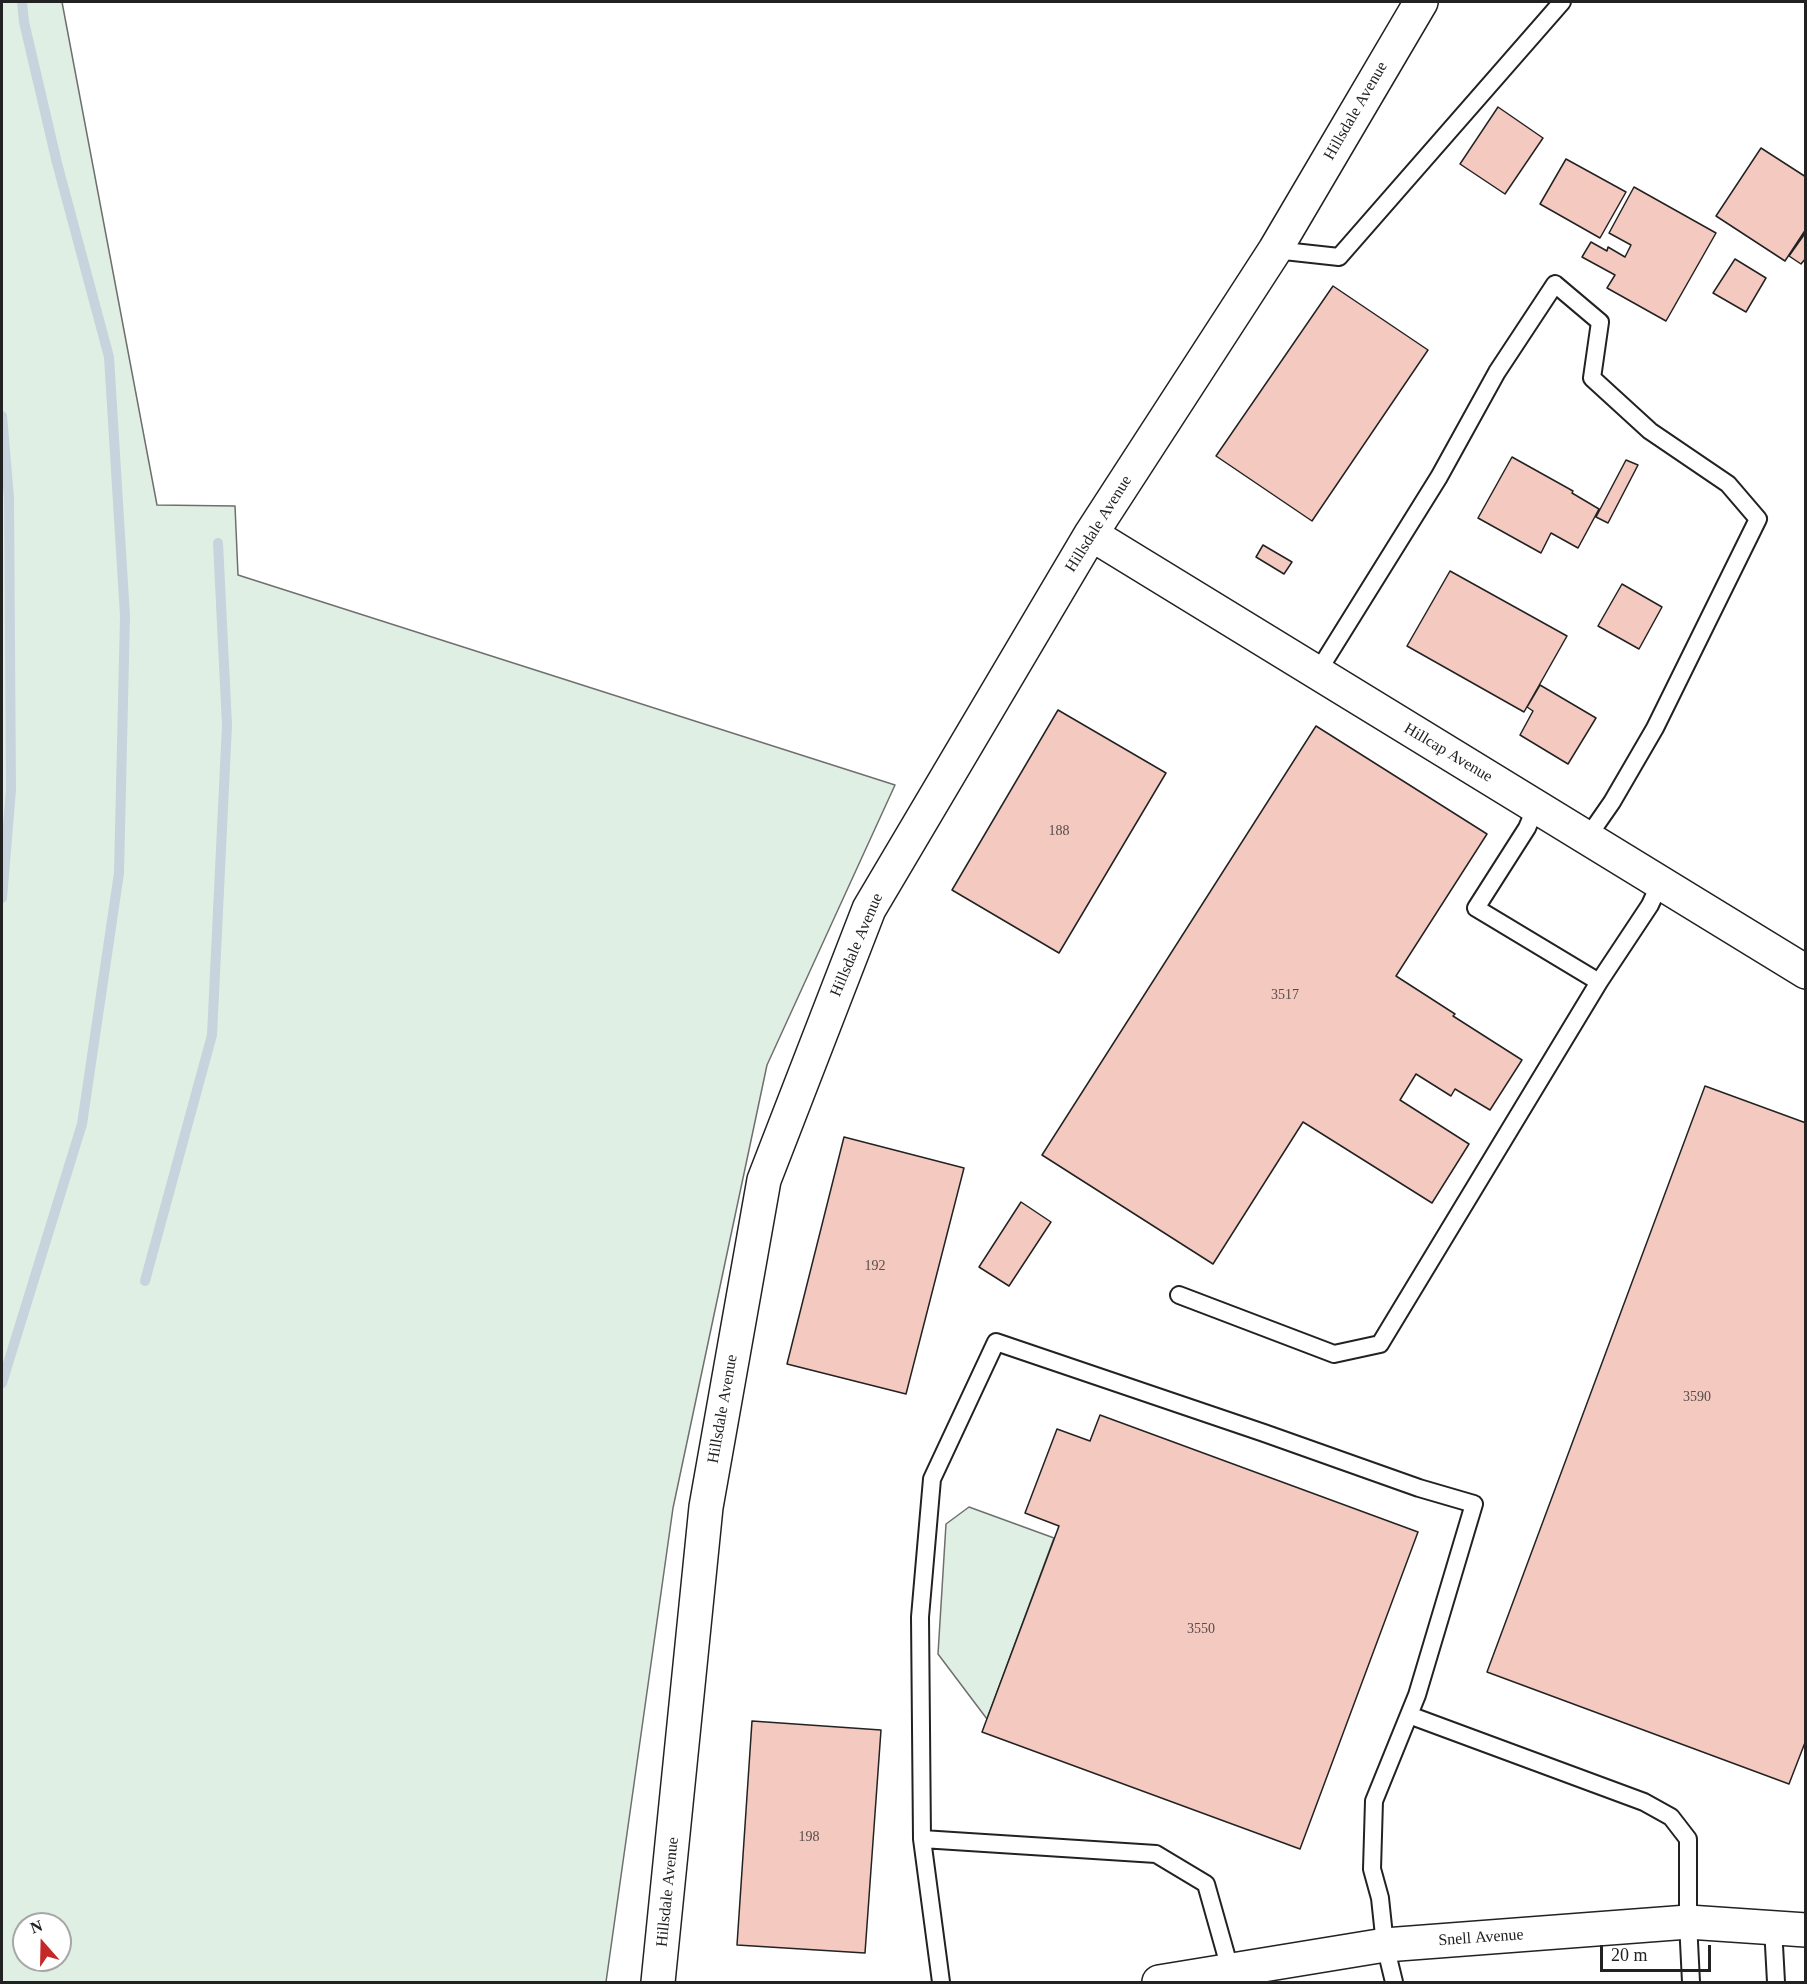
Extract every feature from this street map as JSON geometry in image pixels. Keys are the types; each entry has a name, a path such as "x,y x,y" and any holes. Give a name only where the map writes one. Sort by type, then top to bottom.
{"street":[{"name":"Hillsdale Avenue","path":"658,1983 706,1507 764,1180 869,909 1091,534 1275,250 1420,2"},
{"name":"Hillcap Avenue","path":"1091,534 1806,972"},
{"name":"Snell Avenue","path":"1159,1983 1232,1976 1385,1945 1688,1922 1806,1930"}],"lane":[{"path":"1275,250 1339,257 1562,2"},
{"path":"1317,673 1439,477 1497,372 1555,285 1600,322 1592,378 1650,431 1728,484 1758,519 1655,728 1612,802 1587,838"},
{"path":"1536,807 1527,828 1476,908 1599,982"},
{"path":"1179,1295 1334,1354 1380,1344 1599,982 1650,905 1660,884"},
{"path":"940,1983 922,1839 920,1617 932,1479 996,1341 1419,1488 1474,1504 1417,1695 1374,1801 1372,1869 1380,1898 1385,1945 1394,1983"},
{"path":"1409,1715 1644,1802 1671,1817 1688,1839 1691,1983"},
{"path":"922,1839 1156,1854 1206,1884 1232,1976"},
{"path":"1773,1927 1776,1983"}],"green space":[{"path":"2,2 62,2 157,505 235,506 238,575 895,785 767,1065 673,1508 606,1982 2,1982"},
{"path":"969,1507 1054,1538 987,1719 938,1654 946,1524"}],"building":[{"path":"1498,107 1543,138 1505,194 1460,164"},
{"path":"1761,148 1806,177 1806,229 1785,261 1716,216"},
{"path":"1566,159 1626,192 1600,238 1540,204"},
{"path":"1634,187 1716,233 1666,321 1607,288 1615,275 1582,257 1591,242 1607,251 1608,247 1625,257 1631,245 1609,233"},
{"path":"1806,232 1806,258 1801,264 1789,256"},
{"path":"1735,259 1766,278 1746,312 1713,293"},
{"path":"1333,286 1428,350 1312,521 1216,456"},
{"path":"1512,457 1573,491 1572,493 1599,509 1578,548 1551,533 1541,553 1478,518"},
{"path":"1626,460 1638,465 1608,523 1596,517"},
{"path":"1263,545 1292,562 1284,574 1256,557"},
{"path":"1450,571 1567,636 1524,712 1407,646"},
{"path":"1622,584 1662,607 1639,649 1598,626"},
{"path":"1540,685 1596,718 1568,764 1520,735 1533,711 1527,707"},
{"path":"1058,710 1166,773 1059,953 952,890"},
{"path":"1316,726 1487,834 1396,976 1522,1060 1490,1110 1455,1089 1451,1096 1416,1074 1400,1100 1469,1144 1432,1203 1303,1122 1213,1264 1042,1155"},
{"path":"1705,1086 1806,1123 1806,1740 1789,1784 1487,1672"},
{"path":"844,1137 964,1168 906,1394 787,1364"},
{"path":"1021,1202 1051,1222 1009,1286 979,1267"},
{"path":"1100,1415 1418,1532 1300,1849 982,1732 1059,1526 1025,1513 1057,1429 1090,1441"},
{"path":"752,1721 881,1730 865,1953 737,1945"}],"waterway":[{"path":"2,1383 82,1124 119,873 125,616 109,357 57,163 24,22 22,2"},
{"path":"2,416 9,498 11,790 2,898"},
{"path":"145,1281 212,1035 227,725 218,543"}]}
